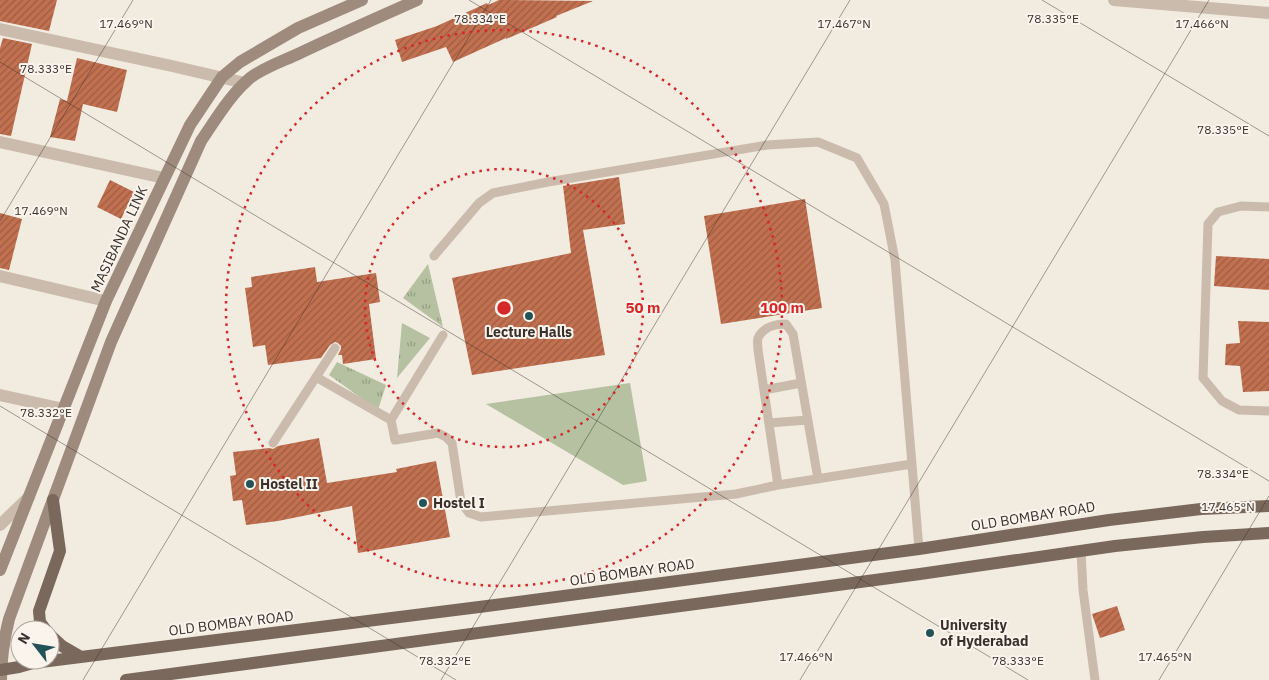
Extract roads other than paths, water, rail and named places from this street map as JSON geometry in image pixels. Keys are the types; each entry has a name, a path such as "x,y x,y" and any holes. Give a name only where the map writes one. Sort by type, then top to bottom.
{"main road":[{"name":"MASIBANDA LINK","path":"0,570 106,301 190,125 222,77 240,62 298,28 362,0"},
{"path":"1,673 5,632 9,619 111,342 201,141 221,112 251,77 417,0"},
{"path":"325,16 333,38"},
{"path":"40,620 40,611 60,551 52,500"},
{"name":"OLD BOMBAY ROAD","path":"1,673 33,663 497,605 919,549 1109,520 1201,509 1269,506"},
{"path":"126,680 920,574 1115,546 1203,537 1269,533"},
{"path":"60,644 81,657"}],"street":[{"path":"1114,0 1269,13"},
{"path":"0,29 245,83"},
{"path":"0,142 164,178"},
{"path":"0,276 106,301"},
{"path":"0,395 64,409"},
{"path":"0,525 29,497"}],"lane":[{"path":"434,256 479,203 493,192 767,146 818,142 857,158 884,204 895,260 919,549"},
{"path":"1269,207 1241,206 1218,212 1208,224 1203,378 1222,401 1240,410 1269,411"},
{"path":"778,485 758,350 758,338 766,328 777,324 786,324 793,334 818,479"},
{"path":"443,335 391,420 395,440 438,433 446,437 452,443 461,502 469,513 481,517 736,494 778,485 912,464"},
{"path":"273,443 335,348"},
{"path":"316,377 391,420"},
{"path":"764,390 802,383"},
{"path":"769,423 808,420"},
{"path":"1081,551 1083,590 1095,680"}],"place":[{"name":"Lecture Halls","path":"529,316"},
{"name":"Hostel II","path":"250,484"},
{"name":"Hostel I","path":"423,503"},
{"name":"University of Hyderabad","path":"930,633"}]}
